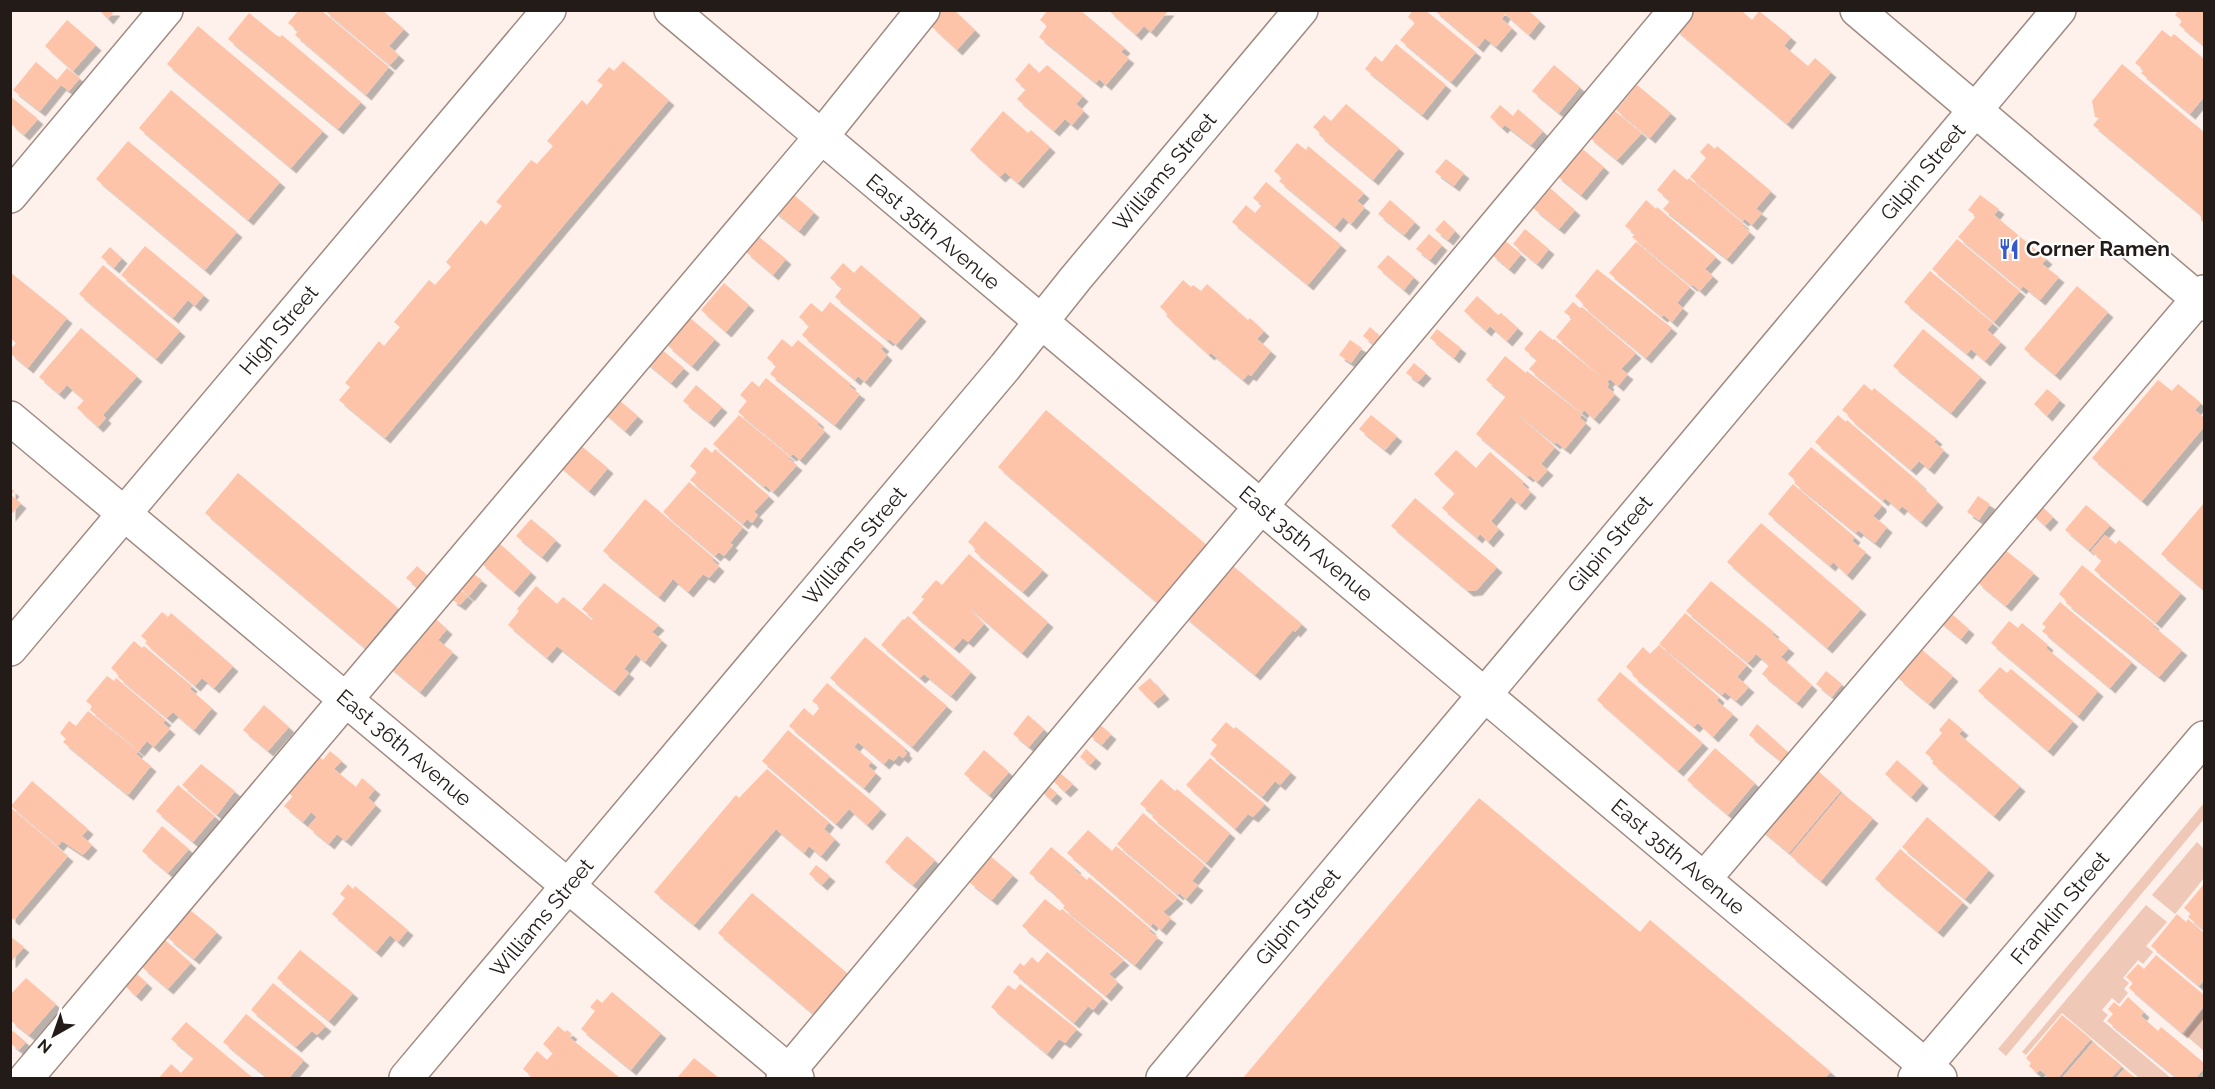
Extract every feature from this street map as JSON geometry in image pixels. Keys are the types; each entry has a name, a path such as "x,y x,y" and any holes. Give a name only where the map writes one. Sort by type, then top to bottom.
{"street":[{"path":"10,196 166,10"},
{"name":"High Street","path":"10,649 549,10"},
{"name":"East 35th Avenue","path":"671,10 1704,879 1927,1074"},
{"path":"26,1078 820,136 923,10"},
{"name":"Williams Street","path":"406,1078 1301,10"},
{"path":"790,1076 1676,10"},
{"path":"1704,879 2203,298 1857,10"},
{"name":"Gilpin Street","path":"1163,1078 2059,10"},
{"name":"East 36th Avenue","path":"10,418 569,886 790,1076"},
{"name":"Franklin Street","path":"1927,1074 2205,738"}],"shaded area":[{"path":"2204,803 2204,819 2006,1056 1998,1049"},
{"path":"2197,842 2204,849 2204,878 2175,914 2152,895"},
{"path":"2146,905 2167,922 2146,946 2153,952 2143,964 2138,960 2123,978 2129,983 2124,989 2128,993 2119,1004 2112,998 2102,1010 2108,1015 2103,1021 2171,1078 2139,1078 2062,1013 2026,1055 2022,1052"},
{"path":"2204,1008 2204,1051 2184,1034"}],"building":[{"path":"99,10 115,10 108,19"},
{"path":"299,10 321,10 389,67 366,95 295,35 298,31 288,23"},
{"path":"324,10 382,10 404,29 389,46 399,55 390,65"},
{"path":"943,10 954,10 975,30 957,50 930,25"},
{"path":"1048,10 1080,10 1125,48 1121,52 1129,58 1106,85 1099,79 1096,83 1039,37 1047,26 1040,20"},
{"path":"1108,10 1169,10 1151,32 1144,26 1136,35"},
{"path":"1413,10 1425,10 1476,52 1451,82 1400,40 1415,23 1408,17"},
{"path":"1434,10 1528,10 1540,21 1529,35 1505,14 1502,19 1512,28 1496,47 1485,38 1478,47"},
{"path":"1691,10 1741,10 1752,20 1759,11 1791,37 1784,46 1808,66 1815,58 1831,72 1787,124 1675,29"},
{"path":"2179,10 2204,10 2204,46 2179,25 2182,21 2175,15"},
{"path":"249,13 276,35 280,37 282,35 361,102 338,129 228,39"},
{"path":"67,20 96,45 73,71 45,46"},
{"path":"198,26 323,131 291,168 167,64"},
{"path":"2162,30 2171,37 2174,34 2204,59 2204,97 2190,114 2141,73 2144,70 2135,63"},
{"path":"1396,44 1446,85 1422,115 1365,69 1375,56 1382,62"},
{"path":"623,61 669,100 385,438 339,400 350,387 345,383 379,341 384,346 400,327 394,322 429,280 435,285 451,267 446,262 481,220 486,225 502,206 496,202 531,160 537,164 553,146 547,141 582,100 587,105 603,85 597,81 609,67 614,71"},
{"path":"36,62 57,80 67,68 80,78 69,91 61,85 40,111 13,90"},
{"path":"1029,63 1039,73 1047,65 1083,96 1076,104 1084,111 1072,125 1065,119 1054,131 1017,99 1026,89 1015,80"},
{"path":"2122,64 2204,132 2204,223 2201,215 2093,125 2099,118 2095,117 2092,101"},
{"path":"1554,65 1580,87 1559,113 1532,91"},
{"path":"1637,85 1671,113 1650,138 1616,110"},
{"path":"171,90 280,182 248,220 139,128"},
{"path":"10,96 38,119 24,135 10,123"},
{"path":"1346,104 1399,148 1373,180 1319,135 1320,133 1313,127 1324,115 1331,121"},
{"path":"1500,105 1513,116 1518,109 1543,131 1531,145 1505,125 1502,128 1490,117"},
{"path":"1611,108 1642,133 1617,160 1588,136"},
{"path":"1003,111 1028,133 1031,130 1050,147 1018,183 1005,172 1000,177 970,150"},
{"path":"128,141 237,232 205,270 96,179"},
{"path":"1297,143 1306,150 1308,146 1364,193 1357,201 1365,207 1351,224 1343,217 1335,227 1279,181 1282,178 1274,171"},
{"path":"1708,143 1715,149 1717,146 1771,191 1756,209 1762,213 1752,225 1745,219 1743,221 1690,177 1706,158 1700,152"},
{"path":"1579,146 1604,167 1581,195 1556,175"},
{"path":"1446,159 1464,173 1454,186 1435,172"},
{"path":"1674,169 1687,180 1689,178 1744,224 1742,225 1750,232 1727,259 1663,209 1670,201 1657,190"},
{"path":"1266,182 1341,245 1308,285 1232,222 1246,205 1255,213 1262,205 1253,198"},
{"path":"1550,188 1575,210 1559,229 1533,208"},
{"path":"789,191 814,212 799,231 773,210"},
{"path":"1980,195 1999,209 1994,215 2047,259 2042,264 2059,277 2040,300 2023,286 2021,289 1958,237 1976,216 1968,210"},
{"path":"1390,200 1415,222 1404,235 1378,214"},
{"path":"1646,200 1716,257 1705,269 1713,276 1700,291 1632,237 1635,234 1625,226"},
{"path":"1444,220 1455,231 1448,240 1435,230"},
{"path":"1525,229 1549,249 1537,264 1513,244"},
{"path":"1429,234 1442,245 1430,260 1416,249"},
{"path":"758,236 786,259 773,275 745,251"},
{"path":"1503,239 1521,254 1509,269 1491,254"},
{"path":"1957,239 2020,291 1994,322 1932,269"},
{"path":"1636,242 1690,287 1677,303 1683,308 1672,322 1664,315 1662,317 1609,273"},
{"path":"145,246 204,295 195,306 188,300 173,318 121,275"},
{"path":"110,247 122,258 114,268 101,257"},
{"path":"1388,255 1414,277 1404,290 1377,267"},
{"path":"843,263 854,273 861,265 921,316 896,345 889,339 888,341 835,297 842,288 830,278"},
{"path":"103,265 180,331 156,359 79,294"},
{"path":"1597,269 1672,328 1646,358 1582,305 1584,304 1575,296"},
{"path":"1930,271 1993,323 1987,330 2001,342 1985,361 1971,349 1967,354 1904,302"},
{"path":"10,272 67,318 28,368 10,353 16,343 10,338"},
{"path":"1183,280 1191,287 1193,285 1201,291 1207,284 1264,331 1257,339 1271,351 1251,376 1248,374 1243,380 1211,353 1209,355 1166,316 1168,314 1160,307"},
{"path":"724,283 749,305 726,332 701,310"},
{"path":"2077,286 2108,312 2055,375 2024,349"},
{"path":"1477,296 1498,315 1501,313 1518,328 1507,341 1490,326 1486,331 1464,311"},
{"path":"830,302 884,346 881,349 887,355 865,382 858,376 855,380 802,335 809,326 799,317 811,303 822,312"},
{"path":"1573,302 1636,353 1621,369 1628,374 1618,386 1610,379 1607,382 1609,384 1607,387 1615,394 1594,419 1584,410 1582,413 1529,369 1537,360 1524,349 1540,330 1605,380 1556,337 1572,318 1564,312"},
{"path":"689,317 715,339 692,366 667,345"},
{"path":"1370,327 1380,336 1373,344 1363,336"},
{"path":"81,328 137,376 103,415 106,418 98,427 77,408 84,400 67,385 59,394 39,377"},
{"path":"1437,329 1461,348 1454,358 1430,338"},
{"path":"1923,329 1981,377 1951,413 1893,366"},
{"path":"782,339 792,347 798,340 860,394 835,425 770,374 776,366 767,358"},
{"path":"1350,340 1362,348 1351,363 1339,355"},
{"path":"655,344 684,368 671,383 643,360"},
{"path":"1505,356 1582,414 1580,418 1586,423 1565,449 1556,442 1555,444 1505,404 1555,447 1541,464 1548,470 1537,482 1476,434 1506,396 1486,380"},
{"path":"1414,363 1426,373 1418,382 1406,373"},
{"path":"766,378 819,422 817,424 825,431 800,460 793,454 791,456 738,412 747,401 740,395 752,381 759,387"},
{"path":"2158,380 2172,391 2178,384 2201,403 2195,410 2204,418 2204,427 2142,501 2092,458"},
{"path":"1864,384 1872,391 1874,388 1937,439 1934,442 1944,450 1929,469 1919,461 1911,470 1842,410"},
{"path":"696,385 722,407 709,422 683,401"},
{"path":"2047,389 2060,400 2047,416 2034,404"},
{"path":"613,395 638,416 625,431 601,410"},
{"path":"1046,410 1208,546 1159,604 998,467"},
{"path":"739,415 797,465 773,492 713,444"},
{"path":"1371,415 1397,436 1385,450 1359,429"},
{"path":"1838,415 1846,422 1847,420 1921,484 1938,502 1921,522 1902,506 1899,510 1885,498 1883,501 1815,442"},
{"path":"574,440 608,468 589,491 556,463"},
{"path":"705,447 712,453 715,449 769,496 754,512 758,515 752,523 747,519 743,524 690,480 697,472 690,466"},
{"path":"1811,447 1881,504 1873,516 1887,527 1875,543 1858,530 1856,533 1794,483 1796,481 1788,474"},
{"path":"1456,450 1476,468 1490,452 1524,482 1522,484 1531,492 1520,505 1511,497 1491,521 1499,529 1488,542 1480,534 1477,538 1442,508 1455,493 1434,474"},
{"path":"238,473 398,608 365,648 205,513"},
{"path":"689,482 743,527 730,543 733,545 724,556 719,552 715,556 663,512"},
{"path":"1793,484 1855,537 1852,541 1866,552 1847,575 1833,562 1830,566 1768,514"},
{"path":"10,488 14,491 11,495 21,503 10,516"},
{"path":"1978,496 1990,504 1979,520 1967,512"},
{"path":"1415,498 1497,567 1477,590 1468,591 1391,526"},
{"path":"645,499 714,558 712,560 719,566 709,578 703,574 688,592 673,579 659,597 603,551"},
{"path":"2038,503 2053,517 2045,526 2030,512"},
{"path":"2204,503 2204,590 2161,554"},
{"path":"2086,505 2110,525 2089,550 2065,530"},
{"path":"531,519 556,540 542,557 516,536"},
{"path":"985,521 1043,570 1023,592 974,551 976,549 968,542"},
{"path":"1761,523 1861,609 1827,648 1727,562"},
{"path":"2105,535 2116,544 2119,540 2181,593 2156,623 2094,570 2102,560 2091,551"},
{"path":"498,542 531,572 514,592 480,562"},
{"path":"2004,549 2034,573 2006,606 1977,582"},
{"path":"969,554 1048,622 1022,653 964,603 984,624 968,642 963,638 954,648 912,613 924,599 921,597 936,580 942,585"},
{"path":"1226,560 1302,624 1295,632 1293,630 1255,675 1184,616"},
{"path":"2082,565 2182,650 2159,677 2066,603 2067,601 2059,594"},
{"path":"417,566 427,575 417,587 406,578"},
{"path":"471,572 482,580 469,596 458,587"},
{"path":"1711,581 1774,632 1772,634 1789,648 1781,657 1812,685 1797,703 1762,674 1769,665 1756,654 1748,663 1686,611"},
{"path":"604,583 659,625 652,632 662,640 645,662 634,653 635,655 624,669 629,673 614,691 557,646 547,658 508,625 519,611 517,609 536,586 557,604 563,597 592,620 593,618 582,609"},
{"path":"459,589 468,596 460,605 451,599"},
{"path":"2060,602 2132,662 2110,688 2042,631 2046,627 2042,624"},
{"path":"1947,610 1969,629 1961,639 1938,620"},
{"path":"162,612 168,617 171,613 233,666 214,688 202,678 195,686 145,643 147,641 141,636"},
{"path":"1685,613 1747,665 1737,677 1749,687 1736,701 1725,692 1722,695 1659,644"},
{"path":"430,614 447,629 438,640 453,652 420,692 386,664"},
{"path":"908,616 971,672 951,696 924,674 920,678 881,645"},
{"path":"2009,621 2018,628 2022,623 2048,645 2046,648 2098,691 2078,716 1991,643"},
{"path":"865,637 947,706 912,747 830,678"},
{"path":"134,641 142,648 144,646 192,686 190,689 212,708 194,730 173,712 167,718 118,677 119,675 111,668"},
{"path":"1659,645 1719,697 1717,701 1733,714 1713,737 1698,723 1694,727 1632,675 1634,674 1626,667 1643,647 1650,654"},
{"path":"1921,649 1953,676 1929,704 1898,678"},
{"path":"2000,667 2007,673 2011,669 2073,721 2048,751 1978,691"},
{"path":"1826,671 1842,684 1832,697 1816,684"},
{"path":"1620,672 1703,743 1678,771 1597,700"},
{"path":"107,676 114,681 116,678 166,720 163,723 170,729 154,747 147,741 139,751 90,710 92,706 86,701"},
{"path":"1150,678 1164,694 1153,703 1138,688"},
{"path":"827,683 905,748 907,753 903,758 899,755 894,761 889,758 884,764 858,742 854,747 872,762 868,766 876,773 864,788 789,726 804,708 813,716 820,707 812,701"},
{"path":"264,705 289,727 268,751 243,730"},
{"path":"88,711 138,751 136,754 151,766 128,795 63,742 66,739 60,733 69,721 76,726"},
{"path":"1028,715 1044,729 1029,747 1013,734"},
{"path":"1949,718 1963,730 1959,734 2020,786 1994,816 1932,763 1934,760 1925,753 1942,733 1939,730"},
{"path":"1226,722 1234,729 1236,727 1291,772 1280,785 1275,781 1262,797 1210,754 1217,745 1211,740"},
{"path":"1098,723 1111,734 1102,745 1088,734"},
{"path":"1757,724 1788,752 1781,761 1749,735"},
{"path":"788,730 881,809 867,825 849,809 836,824 762,761"},
{"path":"1715,748 1755,783 1728,815 1687,780"},
{"path":"1086,749 1096,758 1090,765 1080,757"},
{"path":"984,750 1009,772 989,795 964,774"},
{"path":"330,751 342,761 334,769 356,787 362,778 375,789 368,798 376,805 346,841 337,834 329,844 308,827 317,817 311,812 303,822 284,806 293,796 284,788 313,752 323,760"},
{"path":"1210,758 1265,804 1253,817 1248,814 1235,829 1186,785"},
{"path":"1897,760 1923,783 1911,797 1885,774"},
{"path":"201,764 235,791 217,815 182,785"},
{"path":"1811,765 1841,791 1789,853 1759,828"},
{"path":"767,769 829,822 824,829 835,839 821,856 809,846 804,853 776,829 694,925 654,892 736,795 739,798"},
{"path":"1060,773 1073,784 1065,792 1053,781"},
{"path":"1161,779 1175,791 1177,789 1230,833 1206,863 1140,804"},
{"path":"32,781 88,829 82,836 92,845 83,855 62,841 58,846 11,806"},
{"path":"1046,784 1057,793 1051,800 1040,790"},
{"path":"178,785 215,816 193,842 156,811"},
{"path":"1842,793 1873,818 1821,881 1790,855"},
{"path":"1479,798 1640,932 1650,920 1831,1072 1825,1078 1243,1078"},
{"path":"10,807 68,856 14,920 10,917"},
{"path":"1143,813 1205,865 1192,881 1198,885 1186,899 1179,893 1178,895 1117,844"},
{"path":"1927,817 1989,870 1965,899 1902,847"},
{"path":"162,826 189,849 168,873 142,851"},
{"path":"1088,830 1112,851 1116,846 1178,898 1163,912 1171,918 1161,930 1153,923 1151,926 1067,853"},
{"path":"907,836 935,860 913,885 885,862"},
{"path":"1051,847 1076,868 1070,875 1075,870 1087,880 1089,877 1158,937 1135,965 1063,908 1065,905 1055,896 1057,893 1055,894 1029,873"},
{"path":"1900,849 1963,902 1938,932 1875,879"},
{"path":"990,856 1013,875 992,900 969,882"},
{"path":"816,865 830,876 822,885 809,874"},
{"path":"348,884 353,889 355,886 408,930 398,942 390,935 376,952 332,914 345,898 340,894"},
{"path":"2204,884 2204,930 2188,917 2191,914 2184,908"},
{"path":"752,893 847,973 813,1014 718,933"},
{"path":"1045,899 1060,911 1062,909 1124,960 1109,974 1118,982 1106,996 1022,926"},
{"path":"190,910 217,932 194,959 168,938"},
{"path":"2177,914 2186,922 2188,919 2204,933 2204,980 2199,986 2151,946"},
{"path":"10,936 24,947 10,963"},
{"path":"165,940 191,963 168,989 142,967"},
{"path":"300,950 353,993 329,1021 277,978"},
{"path":"1047,952 1103,998 1093,1010 1088,1006 1074,1023 1013,972 1020,963 1024,966 1032,957 1038,963"},
{"path":"2156,955 2204,995 2204,1006 2182,1033 2129,988 2133,983 2126,977 2138,964 2144,969"},
{"path":"136,973 147,983 136,996 125,986"},
{"path":"26,978 56,1004 29,1035 10,1020 10,995"},
{"path":"273,983 326,1026 317,1035 312,1031 296,1047 251,1010"},
{"path":"1020,984 1077,1029 1065,1043 1059,1039 1047,1054 991,1007 1008,985 1015,990"},
{"path":"612,992 661,1033 631,1070 581,1029 595,1011 590,1007 597,999 602,1003"},
{"path":"2128,997 2144,1012 2141,1016 2158,1031 2161,1027 2204,1063 2204,1068 2196,1078 2177,1078 2107,1021 2113,1014 2108,1009 2114,1002 2120,1007"},
{"path":"246,1014 304,1060 289,1078 268,1078 223,1042"},
{"path":"2062,1015 2091,1039 2058,1078 2050,1078 2040,1070 2037,1073 2029,1066 2031,1063 2026,1058"},
{"path":"186,1022 253,1078 159,1078 171,1064 181,1073 194,1058 171,1039"},
{"path":"558,1026 572,1034 569,1037 620,1078 528,1078 531,1076 523,1069 537,1051 547,1060 553,1053 543,1044"},
{"path":"13,1031 26,1042 19,1050 10,1043 10,1034"},
{"path":"2093,1042 2122,1066 2111,1078 2062,1078"},
{"path":"694,1058 719,1078 677,1078"},
{"path":"2124,1069 2136,1078 2116,1078"}],"place":[{"name":"Corner Ramen","path":"2009,249"}]}
